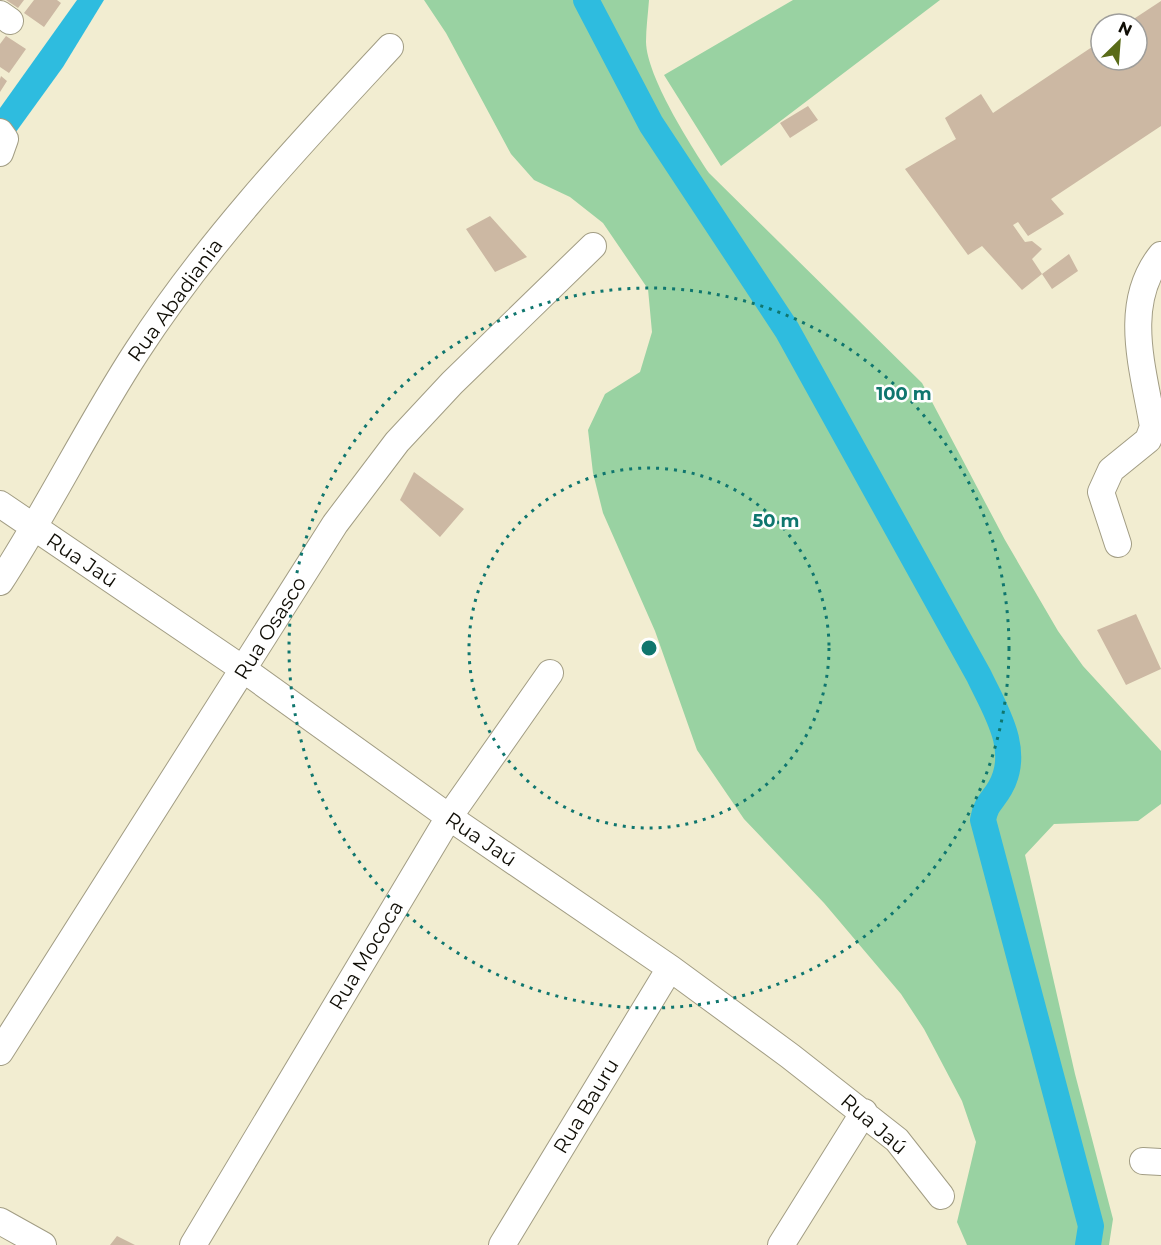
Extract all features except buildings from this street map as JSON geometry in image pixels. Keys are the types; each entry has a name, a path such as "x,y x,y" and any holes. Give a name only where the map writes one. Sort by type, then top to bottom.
{"street":[{"name":"Rua Abadiania","path":"0,582 137,351 202,259 279,167 390,47"},
{"name":"Rua Osasco","path":"0,1052 335,524 397,442 452,383 593,246"},
{"path":"1118,544 1101,492 1111,471 1148,440 1153,428 1137,329 1138,306 1161,255"},
{"name":"Rua Jaú","path":"0,504 243,669 449,817 670,968 864,1112 897,1140 941,1196"},
{"name":"Rua Mococa","path":"193,1245 449,817 550,673"},
{"name":"Rua Bauru","path":"502,1245 670,968"},
{"path":"782,1245 864,1112"},
{"path":"0,1221 43,1245"}],"green space":[{"path":"424,0 649,0 646,42 648,56 661,91 709,173 922,383 1005,540 1058,631 1083,666 1161,751 1161,804 1138,821 1054,824 1025,855 1075,1074 1113,1219 1109,1245 967,1245 957,1222 976,1142 962,1101 924,1029 901,994 824,903 744,819 697,750 655,631 603,513 593,473 588,430 605,394 640,372 652,332 648,289 603,223 570,197 534,180 511,154 446,33"},
{"path":"793,0 940,0 721,166 664,75"}],"water":[{"path":"77,0 104,0 63,67 0,154 0,108"}],"waterway":[{"path":"586,0 651,124 787,330 979,676 998,716 1007,745 1006,774 983,820 1091,1226 1088,1245"}]}
